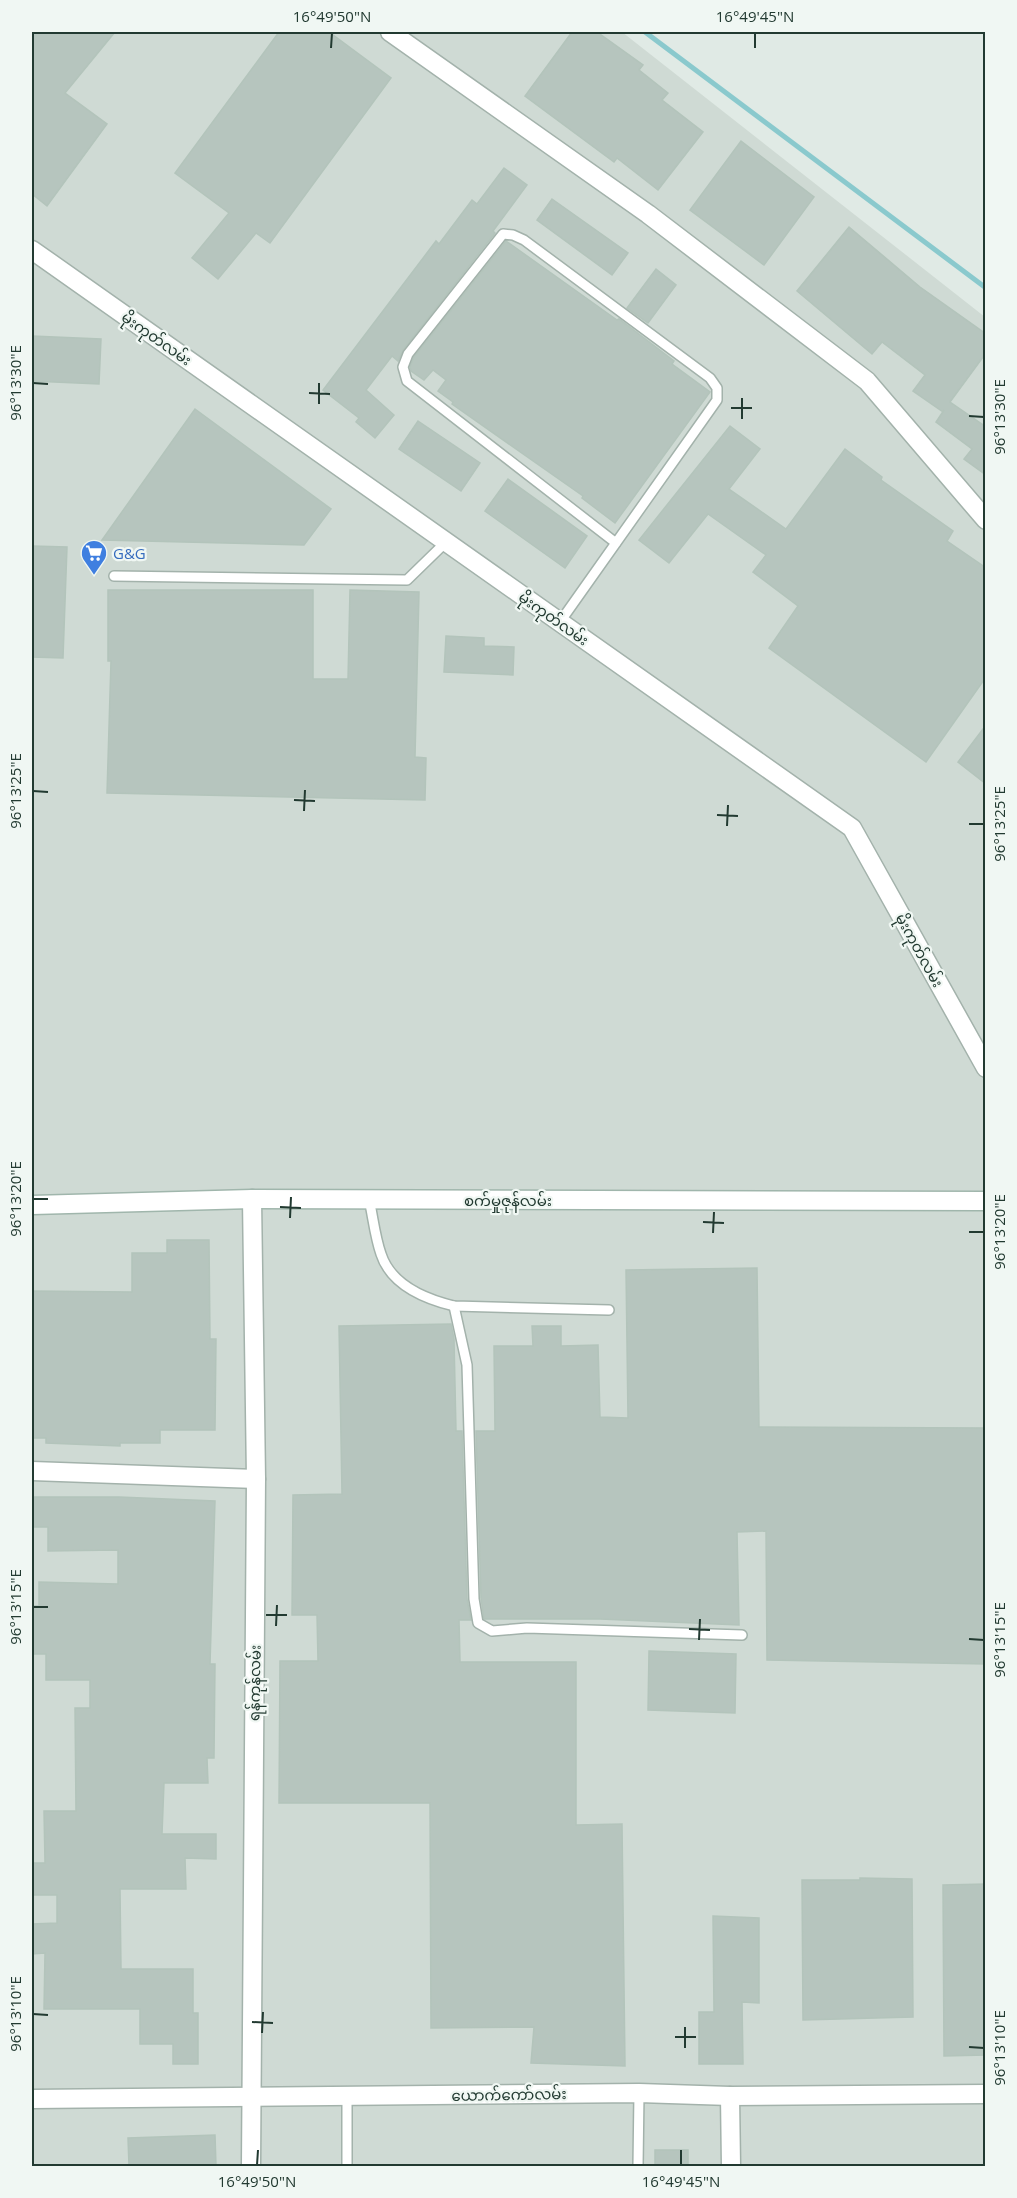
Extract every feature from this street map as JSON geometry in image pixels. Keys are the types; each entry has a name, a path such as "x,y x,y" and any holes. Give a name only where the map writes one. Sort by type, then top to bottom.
{"street":[{"path":"390,32 648,214 867,381 986,520"},
{"name":"မိုးကုတ်လမ်း","path":"32,250 852,828 986,1068"},
{"name":"စက်မှုဇုန်လမ်း","path":"32,1205 252,1199 986,1201"},
{"name":"ရန်ကုန်လမ်း","path":"251,2166 256,1479 252,1199"},
{"path":"32,1471 256,1479"},
{"name":"ယောက်ကော်လမ်း","path":"32,2099 639,2093 730,2096 986,2094"},
{"path":"730,2096 731,2166"}],"lane":[{"path":"560,622 616,543 717,400 717,388 710,378 524,240 513,234 503,234 408,354 403,367 408,381 616,543"},
{"path":"114,576 407,580 446,542"},
{"path":"369,1199 381,1256 397,1281 435,1302 454,1306 609,1310"},
{"path":"454,1306 467,1365 474,1599 478,1623 492,1631 527,1628 742,1635"},
{"path":"638,2166 639,2093"},
{"path":"346,2166 347,2097"}],"shaded area":[{"path":"32,32 622,32 985,317 985,2166 32,2166"}],"building":[{"path":"32,32 115,32 65,93 107,124 47,206 32,194"},
{"path":"279,32 329,32 391,78 270,243 256,233 218,279 192,258 229,213 175,173"},
{"path":"572,32 597,32 643,65 639,70 668,93 662,100 703,132 658,190 617,158 614,162 525,96"},
{"path":"741,141 814,197 764,265 690,210"},
{"path":"504,168 527,185 493,231 495,233 403,350 398,361 392,356 366,390 394,415 375,438 356,422 359,418 323,390 436,241 439,244 472,200 477,204"},
{"path":"552,199 628,253 612,275 537,220"},
{"path":"849,227 920,287 986,334 986,353 950,402 986,427 986,475 964,459 972,449 936,422 943,412 913,391 925,375 882,342 872,354 797,291"},
{"path":"506,241 617,320 619,319 674,361 672,364 710,392 615,523 582,498 583,496 452,404 453,402 438,391 446,380 433,370 424,380 411,371 410,367 414,357"},
{"path":"656,269 676,285 648,323 627,308"},
{"path":"32,336 101,339 99,384 32,381"},
{"path":"195,409 331,509 304,545 102,540"},
{"path":"418,421 480,463 461,491 399,449"},
{"path":"730,426 760,449 729,489 786,529 845,449 882,477 881,480 953,531 947,541 986,568 986,677 926,762 769,648 798,606 753,572 766,555 708,514 669,563 639,540"},
{"path":"508,479 587,536 565,568 485,511"},
{"path":"32,546 67,547 63,658 32,657"},
{"path":"108,590 313,590 313,679 348,679 350,590 419,592 415,757 426,758 425,800 107,793 111,661 108,661"},
{"path":"446,636 484,638 484,646 514,647 513,675 444,672"},
{"path":"986,725 986,784 958,762"},
{"path":"167,1240 209,1240 210,1339 216,1339 215,1430 160,1430 160,1443 120,1443 120,1446 46,1443 46,1438 32,1438 32,1291 132,1292 132,1253 167,1253"},
{"path":"757,1268 759,1427 986,1428 986,1664 767,1660 766,1531 737,1532 739,1625 600,1619 484,1619 481,1598 476,1431 495,1431 494,1346 533,1346 532,1326 561,1326 561,1346 598,1345 600,1417 628,1418 626,1270"},
{"path":"451,1324 454,1339 456,1431 462,1431 467,1599 471,1620 459,1620 460,1662 576,1662 576,1825 622,1824 625,2066 531,2063 534,2027 431,2028 430,1803 279,1803 280,1661 318,1661 317,1615 292,1615 293,1495 342,1494 339,1326"},
{"path":"32,1497 119,1497 215,1501 210,1664 215,1664 214,1758 207,1758 208,1783 164,1783 162,1834 216,1834 216,1859 185,1858 186,1889 120,1889 121,1969 193,1969 193,2013 198,2013 198,2064 173,2064 173,2044 140,2044 140,2009 44,2009 45,1953 32,1954 32,1924 57,1923 57,1895 32,1895 32,1863 45,1863 44,1811 76,1811 75,1708 90,1708 90,1680 46,1680 46,1654 32,1654 32,1606 39,1606 39,1582 118,1584 118,1550 48,1551 48,1527 32,1527"},
{"path":"649,1651 736,1654 735,1713 648,1710"},
{"path":"860,1878 912,1879 913,2017 803,2020 802,1880 860,1880"},
{"path":"986,1884 986,2055 944,2056 943,1885"},
{"path":"713,1916 759,1918 759,2003 742,2002 743,2064 699,2064 699,2012 714,2012"},
{"path":"215,2135 216,2166 129,2166 128,2138"},
{"path":"655,2150 688,2150 688,2166 655,2166"}],"waterway":[{"path":"645,32 986,288"}],"place":[{"name":"G&G","path":"94,576"}]}
